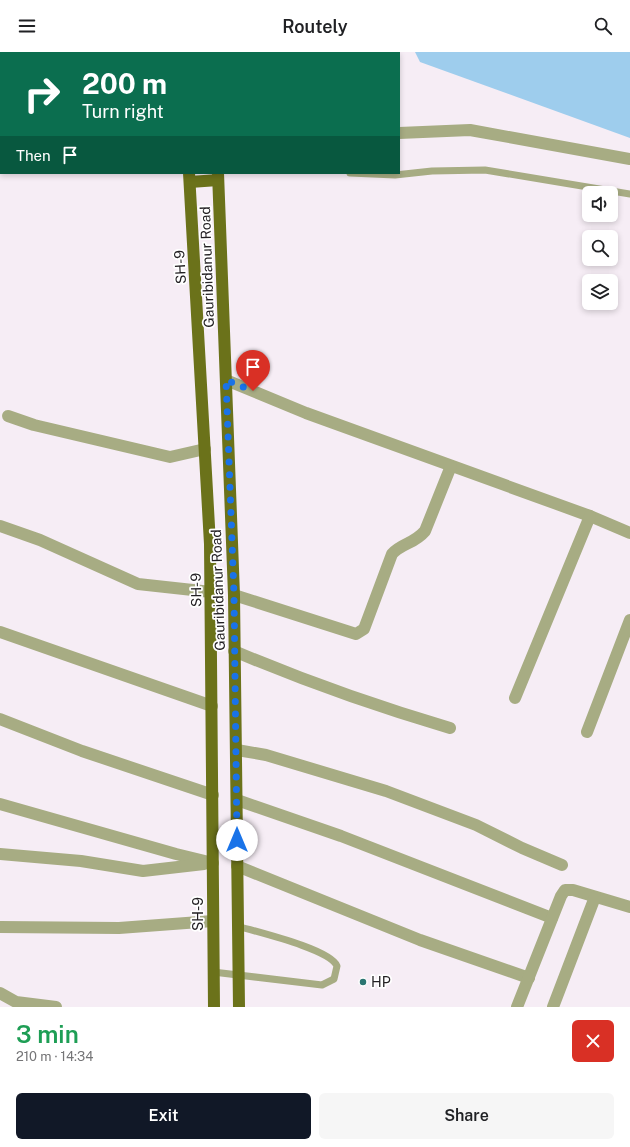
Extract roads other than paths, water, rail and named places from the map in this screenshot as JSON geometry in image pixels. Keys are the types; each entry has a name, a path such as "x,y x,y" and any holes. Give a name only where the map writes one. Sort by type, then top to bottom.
{"main road":[{"path":"190,177 218,176"},
{"name":"Gauribidanur Road","path":"218,176 234,595 239,1007"},
{"name":"SH-9","path":"190,177 205,449 211,592 214,1007"}],"street":[{"path":"400,133 470,130 630,159"},
{"path":"226,380 306,413 590,516 630,533"},
{"path":"8,416 34,425 170,457 205,449"},
{"path":"234,595 356,634 364,629 392,554 399,546 418,539 425,531 451,466"},
{"path":"515,698 590,516"},
{"path":"0,526 40,540 138,584 211,592"},
{"path":"587,732 630,620"},
{"path":"0,632 212,706"},
{"path":"234,651 355,699 450,728"},
{"path":"0,719 117,764 212,795"},
{"path":"237,750 266,755 386,791 476,826 522,848 562,864"},
{"path":"237,800 341,836 552,918"},
{"path":"0,804 176,854 213,863"},
{"path":"0,854 82,861 143,871 213,863"},
{"path":"237,866 420,940 528,978"},
{"path":"518,1007 552,918 565,890 573,890 630,907"},
{"path":"553,1007 595,897"},
{"path":"0,927 119,928 213,922"},
{"path":"0,993 16,1002 56,1007"}],"lane":[{"path":"372,174 395,175 432,171 485,170 630,194"},
{"path":"213,972 238,973 322,985 334,979 337,966 332,957 317,950 237,926"}],"water":[{"path":"415,52 630,52 630,138 420,62"}],"place":[{"name":"HP","path":"363,982"}]}
